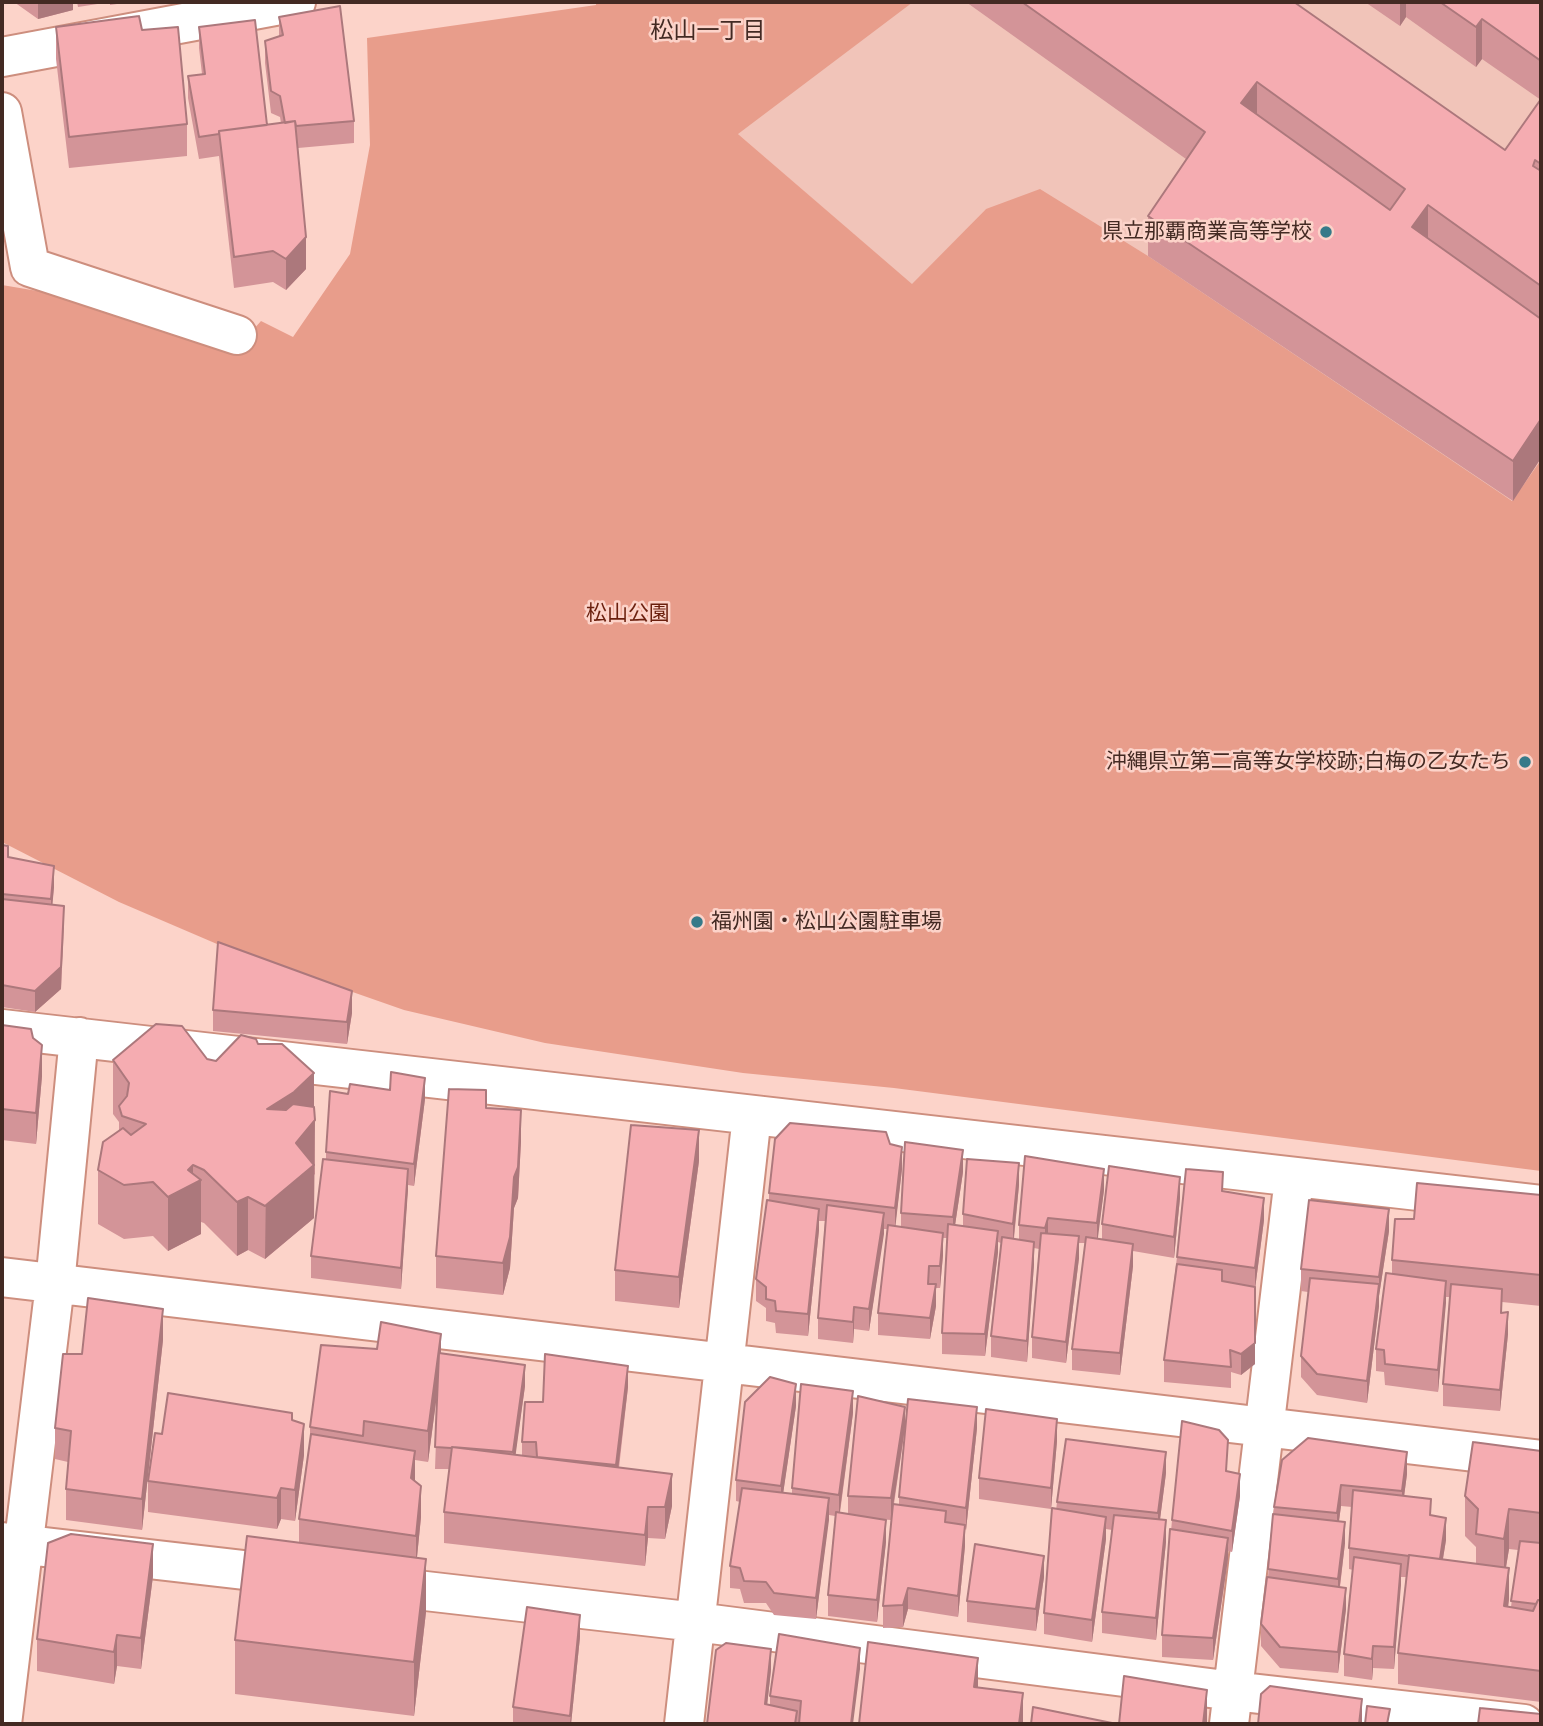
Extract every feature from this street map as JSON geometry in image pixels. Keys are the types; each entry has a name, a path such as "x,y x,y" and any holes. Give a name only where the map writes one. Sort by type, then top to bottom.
{"street":[{"path":"2,57 296,2"},
{"path":"2,112 30,267 237,335"},
{"path":"2,1029 1541,1205"},
{"path":"2,1724 13,1543 55,1284 79,1037"},
{"path":"684,1724 752,1115"},
{"path":"1231,1708 1294,1178"},
{"path":"2,1277 1541,1460"},
{"path":"13,1543 695,1622 1231,1708 1524,1724"}],"shaded area":[{"name":"県立那覇商業高等学校","path":"596,2 1541,2 1541,460 1513,501 986,209 912,285 738,134"}],"green space":[{"name":"松山公園","path":"596,2 913,2 738,134 912,284 986,209 1040,189 1148,256 1512,501 1541,460 1541,1171 894,1088 743,1073 545,1043 404,1010 224,947 119,902 2,842 2,285 79,298 236,349 261,321 293,337 350,254 370,145 367,38 596,5"}],"building":[{"path":"1022,2 1294,2 1505,150 1541,99 1541,164 1535,160 1533,166 1541,171 1541,286 1428,205 1412,227 1541,319 1541,419 1513,461 1148,216 1205,132","holes":["1257,82 1405,189 1390,210 1241,103"]},
{"path":"1440,2 1541,2 1541,61 1482,19 1476,27"},
{"path":"340,6 354,121 296,126 295,121 285,123 280,96 271,91 265,41 283,35 279,17"},
{"path":"139,16 142,30 178,27 187,124 69,137 56,27"},
{"path":"255,20 267,125 219,131 219,134 199,137 188,76 205,74 199,27"},
{"path":"295,121 306,237 286,259 273,251 234,257 219,131"},
{"path":"2,845 8,846 8,857 54,866 51,899 2,894"},
{"path":"2,899 64,906 61,967 35,991 2,985"},
{"path":"218,942 352,991 347,1022 213,1010"},
{"path":"156,1024 182,1026 207,1059 216,1061 241,1035 256,1039 258,1044 282,1044 314,1073 294,1092 267,1109 286,1110 293,1104 314,1107 315,1120 296,1143 314,1165 265,1206 248,1197 237,1202 204,1170 193,1165 188,1170 201,1180 168,1197 153,1182 124,1185 98,1170 103,1142 123,1128 131,1135 146,1124 122,1116 119,1106 127,1096 129,1083 113,1060"},
{"path":"2,1025 31,1029 33,1038 42,1045 36,1113 2,1109"},
{"path":"391,1072 425,1078 414,1164 326,1152 330,1091 348,1094 350,1084 390,1090"},
{"path":"449,1089 486,1090 486,1108 521,1110 510,1237 503,1263 436,1256"},
{"path":"790,1123 886,1132 890,1144 902,1147 895,1208 769,1193 775,1139"},
{"path":"631,1125 699,1130 679,1277 615,1270"},
{"path":"905,1142 963,1150 953,1217 901,1213"},
{"path":"1025,1156 1104,1169 1097,1223 1048,1218 1045,1228 1019,1225"},
{"path":"323,1159 408,1169 401,1268 311,1256"},
{"path":"967,1159 1019,1163 1013,1224 963,1214"},
{"path":"1109,1166 1180,1177 1174,1237 1102,1224"},
{"path":"1186,1169 1223,1172 1222,1191 1264,1198 1255,1268 1177,1257"},
{"path":"1417,1183 1541,1195 1541,1275 1392,1260 1395,1219 1414,1219"},
{"path":"767,1200 819,1209 808,1314 776,1311 775,1301 766,1299 766,1287 756,1279"},
{"path":"1309,1200 1389,1209 1379,1277 1301,1269"},
{"path":"827,1205 884,1213 869,1309 854,1307 853,1322 818,1318"},
{"path":"948,1224 998,1231 985,1334 942,1333"},
{"path":"888,1225 943,1233 940,1266 929,1266 928,1284 936,1284 930,1318 878,1313"},
{"path":"1041,1233 1079,1236 1066,1342 1032,1337"},
{"path":"1002,1237 1034,1242 1027,1341 991,1336"},
{"path":"1086,1237 1133,1244 1120,1353 1072,1349"},
{"path":"1177,1264 1222,1270 1222,1281 1255,1287 1255,1343 1241,1354 1230,1350 1231,1367 1164,1360"},
{"path":"1386,1273 1446,1281 1438,1370 1385,1364 1384,1350 1376,1349"},
{"path":"1310,1278 1379,1284 1367,1381 1317,1374 1301,1356"},
{"path":"1451,1284 1502,1289 1501,1313 1508,1312 1500,1390 1443,1384"},
{"path":"88,1298 163,1309 142,1499 66,1489 71,1431 55,1428 63,1354 82,1354"},
{"path":"381,1322 441,1334 428,1431 364,1421 363,1436 310,1427 321,1345 377,1349"},
{"path":"439,1353 525,1365 513,1452 435,1447"},
{"path":"545,1354 628,1366 616,1465 537,1457 536,1442 522,1442 525,1402 543,1402"},
{"path":"770,1377 796,1384 781,1486 736,1480 745,1402"},
{"path":"801,1384 853,1391 839,1495 792,1488"},
{"path":"168,1393 292,1413 292,1420 304,1424 295,1490 281,1488 277,1498 148,1481 155,1433 162,1434"},
{"path":"858,1396 905,1407 891,1498 848,1496"},
{"path":"908,1399 977,1407 966,1508 899,1497"},
{"path":"986,1409 1057,1419 1051,1488 979,1478"},
{"path":"1182,1421 1219,1430 1228,1440 1226,1471 1240,1474 1232,1531 1172,1520"},
{"path":"311,1434 415,1451 411,1478 421,1486 416,1536 299,1519"},
{"path":"1308,1438 1407,1452 1402,1491 1341,1485 1337,1513 1274,1507 1282,1460"},
{"path":"1066,1439 1166,1452 1158,1513 1057,1502"},
{"path":"1473,1442 1541,1451 1541,1513 1509,1509 1504,1539 1476,1534 1478,1509 1465,1496"},
{"path":"452,1447 672,1474 665,1507 648,1507 645,1535 444,1512"},
{"path":"742,1488 829,1498 816,1598 774,1593 766,1582 744,1581 740,1568 730,1566"},
{"path":"1353,1490 1431,1499 1430,1515 1446,1518 1440,1559 1349,1548"},
{"path":"893,1504 946,1511 945,1522 965,1525 958,1596 908,1588 903,1605 883,1606"},
{"path":"1052,1508 1106,1517 1092,1620 1044,1613"},
{"path":"836,1512 886,1520 877,1600 828,1595"},
{"path":"1273,1514 1345,1522 1338,1579 1268,1569"},
{"path":"1114,1515 1166,1520 1156,1618 1102,1612"},
{"path":"1170,1529 1228,1538 1213,1638 1162,1635"},
{"path":"71,1534 153,1544 141,1638 117,1635 114,1652 37,1639 48,1543"},
{"path":"247,1536 426,1559 414,1662 235,1640"},
{"path":"1520,1541 1541,1543 1541,1600 1536,1604 1511,1601"},
{"path":"975,1544 1044,1556 1036,1609 967,1601"},
{"path":"1409,1555 1509,1568 1504,1606 1533,1611 1538,1600 1541,1600 1541,1671 1398,1653"},
{"path":"1354,1557 1401,1564 1394,1647 1373,1646 1372,1659 1344,1654"},
{"path":"1267,1577 1346,1588 1338,1652 1280,1647 1261,1624"},
{"path":"527,1607 580,1615 570,1716 513,1707"},
{"path":"779,1634 860,1648 851,1724 799,1724 801,1701 770,1696"},
{"path":"868,1642 978,1658 974,1687 1023,1693 1019,1724 859,1724"},
{"path":"726,1643 771,1649 765,1704 797,1711 795,1724 707,1724 716,1650"},
{"path":"1124,1676 1207,1690 1203,1724 1119,1724"},
{"path":"1270,1686 1362,1699 1359,1724 1258,1724 1261,1694"},
{"path":"1367,1706 1390,1709 1387,1724 1365,1724"},
{"path":"1033,1707 1117,1724 1031,1724"},
{"path":"1480,1708 1541,1714 1541,1724 1478,1724"}],"place":[{"name":"県立那覇商業高等学校","path":"1326,232"},
{"name":"沖縄県立第二高等女学校跡;白梅の乙女たち","path":"1525,762"},
{"name":"福州園・松山公園駐車場","path":"697,922"}],"district":[{"name":"松山一丁目","path":"708,31"}]}
